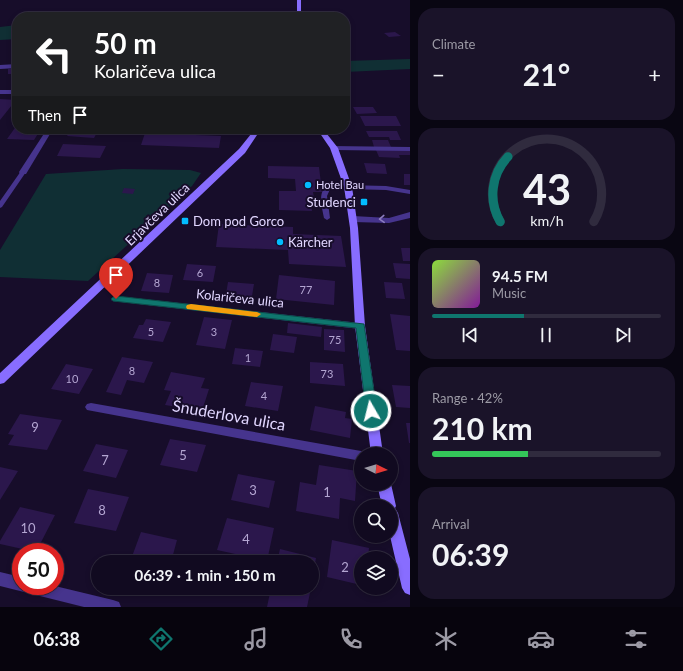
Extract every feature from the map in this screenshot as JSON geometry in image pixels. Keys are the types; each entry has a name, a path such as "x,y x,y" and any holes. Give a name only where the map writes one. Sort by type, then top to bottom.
{"main road":[{"path":"299,0 299,12"},
{"name":"Erjavčeva ulica","path":"0,380 242,151 254,134"},
{"path":"324,134 334,148 348,188 353,219 360,326 376,447"},
{"path":"398,541 410,588"}],"street":[{"path":"0,67 12,66"},
{"path":"0,92 12,92"},
{"path":"24,172 47,134"},
{"path":"334,148 410,149"},
{"path":"348,188 386,188 409,193"},
{"path":"353,219 369,220 404,218 410,216"},
{"name":"Kolaričeva ulica","path":"116,299 360,326"},
{"name":"Šnuderlova ulica","path":"91,407 354,455"},
{"path":"0,579 12,582"},
{"path":"64,595 113,607"}],"lane":[{"path":"0,206 24,172"},
{"path":"327,218 324,196 328,187"}],"green space":[{"path":"12,26 12,39 0,40 0,27"},
{"path":"410,59 410,69 350,72 350,61"},
{"path":"123,169 190,170 201,173 192,186 88,281 0,277 0,250 46,174"}],"building":[{"path":"276,11 292,11 292,12"},
{"path":"395,32 401,36 389,37 384,33"},
{"path":"8,69 12,69 12,74 8,74"},
{"path":"0,99 12,100 12,105 0,120"},
{"path":"353,107 373,107 377,113 357,114"},
{"path":"360,116 396,116 401,126 365,126"},
{"path":"366,131 397,131 401,140 390,140 389,137 369,137"},
{"path":"12,132 12,134 38,134 34,140 7,139"},
{"path":"68,134 96,134 94,138 67,136"},
{"path":"145,134 221,136 219,148 141,145"},
{"path":"372,140 388,140 391,147 374,147"},
{"path":"63,144 106,146 100,158 57,156"},
{"path":"376,150 410,150 410,155 399,155 400,158 379,157"},
{"path":"364,163 385,164 387,174 367,173"},
{"name":"Hotel Bau","path":"268,166 319,167 322,192 313,192 315,205 311,205 312,211 279,210 279,191 296,191 295,179 268,178"},
{"path":"404,174 410,174 410,185 404,185"},
{"path":"124,188 135,189 133,194 122,193"},
{"name":"Kärcher","path":"219,224 293,227 293,234 341,236 346,267 289,264 288,250 216,247"},
{"path":"401,248 410,248 410,261 403,261"},
{"path":"393,263 410,264 410,279 396,278"},
{"path":"187,264 216,266 213,282 183,280"},
{"path":"147,273 173,275 169,293 141,291"},
{"path":"279,275 335,281 334,305 276,299"},
{"path":"228,282 254,284 251,302 225,300"},
{"path":"384,282 402,283 405,299 386,298"},
{"path":"390,314 410,316 410,351 396,350"},
{"path":"204,317 232,320 225,349 196,345"},
{"path":"146,319 171,322 163,342 133,338 139,325 143,325"},
{"path":"288,323 322,327 321,337 287,333"},
{"path":"324,329 344,330 345,352 324,350"},
{"path":"273,334 297,337 294,353 270,350"},
{"path":"235,348 263,351 260,367 232,364"},
{"path":"122,357 153,362 144,383 127,380 121,395 106,392"},
{"path":"310,362 343,364 345,386 310,383"},
{"path":"66,364 93,369 79,394 51,389"},
{"path":"171,372 205,378 201,388 209,389 202,411 165,405 171,391 164,390"},
{"path":"251,382 283,386 278,411 245,406"},
{"path":"392,385 410,386 410,408 396,407"},
{"path":"315,406 346,412 345,418 352,419 350,438 310,430"},
{"path":"20,414 62,420 47,450 8,445 14,435 8,434"},
{"path":"406,423 410,423 410,443 409,443"},
{"path":"170,439 206,445 197,472 160,465"},
{"path":"96,444 128,450 116,478 83,471"},
{"path":"319,465 354,471 355,499 354,501 340,498 339,519 296,511 300,482 316,485"},
{"path":"0,467 18,471 0,500"},
{"path":"238,474 275,481 269,508 231,500"},
{"path":"88,489 129,497 116,531 74,523"},
{"path":"20,507 55,515 41,543 12,543 12,547 0,544 0,541"},
{"path":"227,518 274,528 268,555 240,555 217,550"},
{"path":"141,532 177,540 173,555 133,555"},
{"path":"332,540 369,548 369,551 354,551 354,583 327,577"},
{"path":"280,549 304,555 279,555"},
{"path":"270,595 310,595 307,607 267,607"}],"slow traffic":[{"path":"191,307 257,314"}],"place":[{"name":"Hotel Bau","path":"308,185"},
{"name":"Studenci","path":"364,202"},
{"name":"Dom pod Gorco","path":"185,221"},
{"name":"Kärcher","path":"280,242"}],"route":[{"path":"116,299 360,326 371,411"}]}
